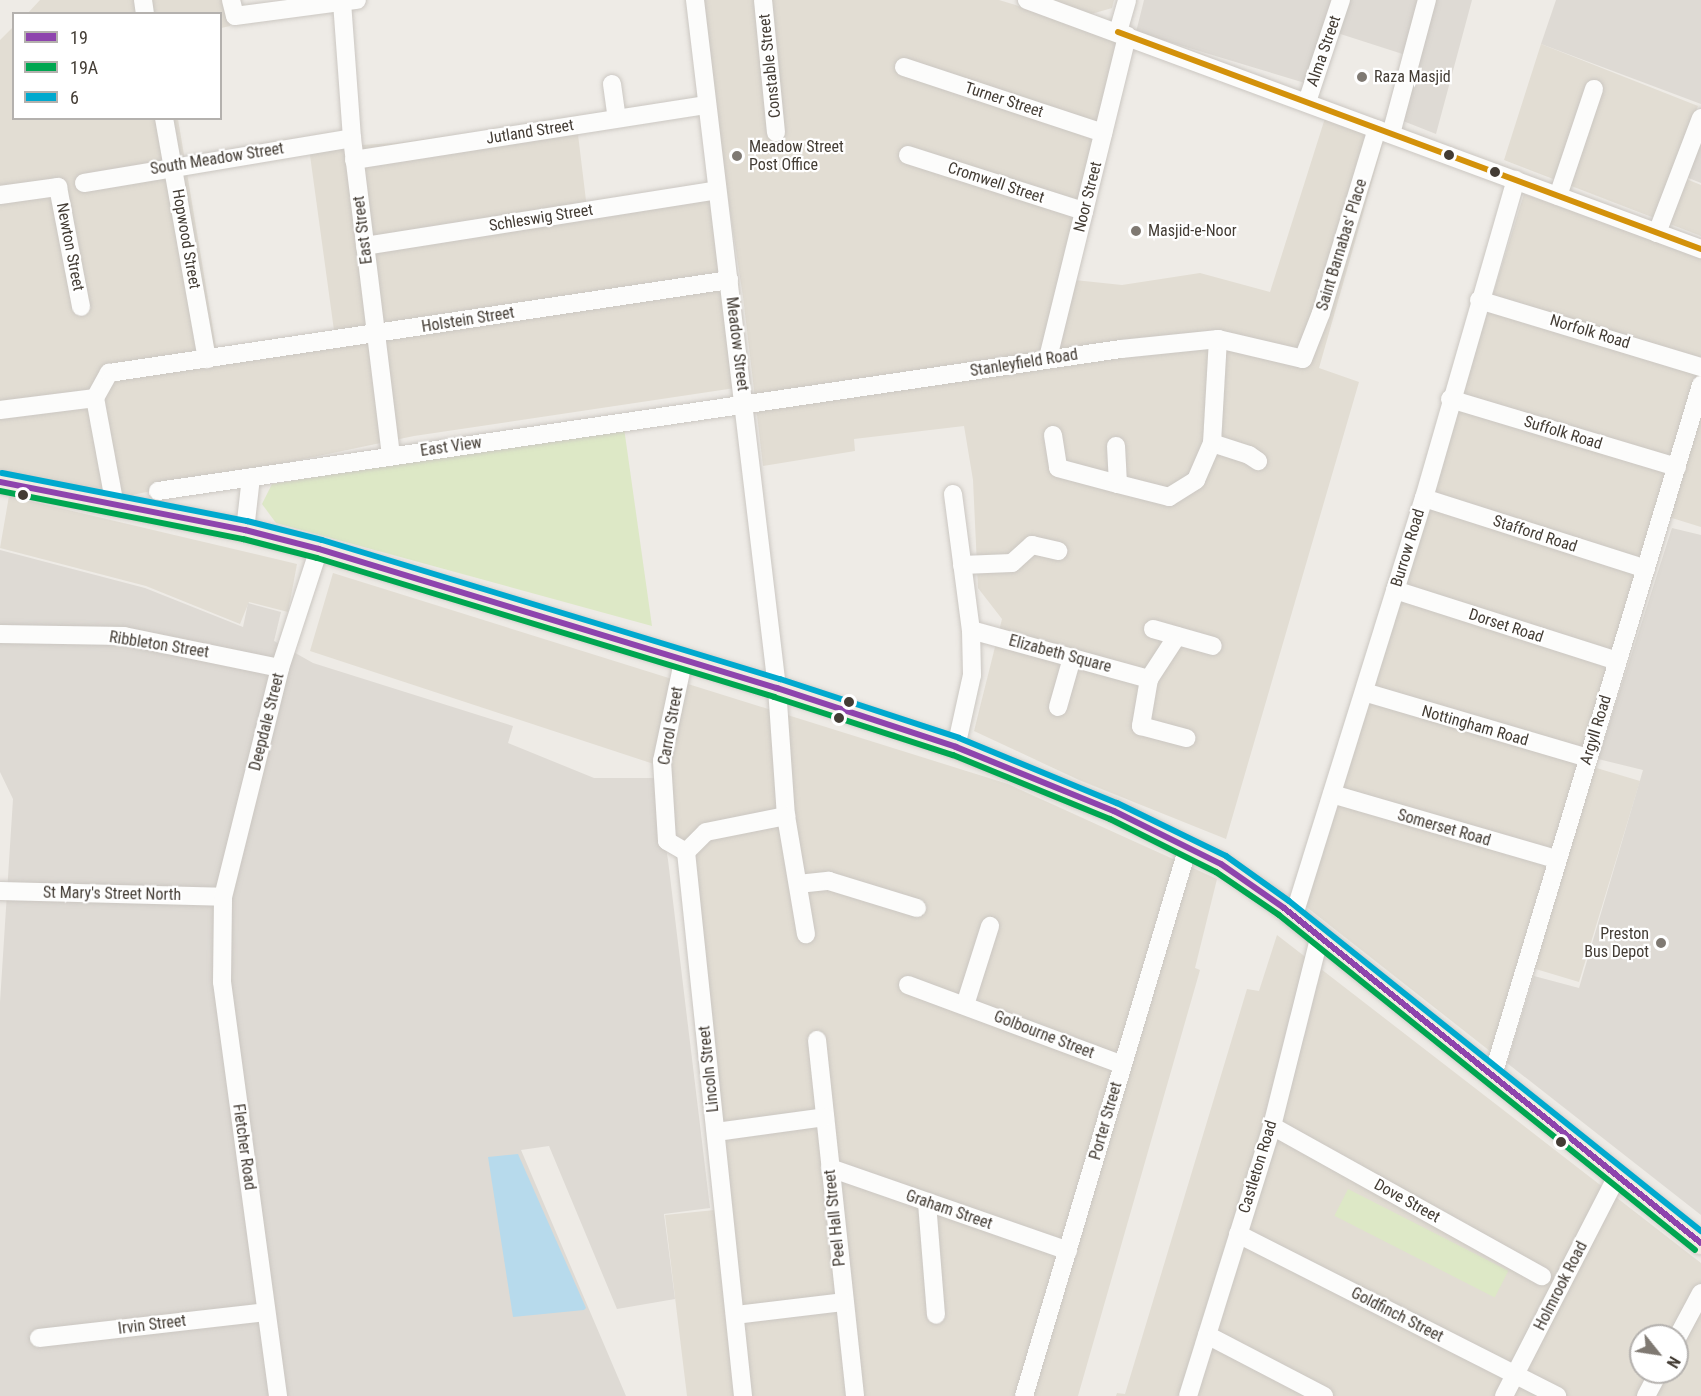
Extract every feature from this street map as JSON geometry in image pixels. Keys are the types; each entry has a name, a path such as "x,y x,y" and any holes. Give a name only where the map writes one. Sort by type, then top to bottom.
{"main road":[{"path":"0,482 245,530 319,549 683,662 777,688 956,747 1114,811 1221,864 1289,912 1701,1244"}],"street":[{"path":"231,0 235,16 350,1"},
{"name":"Meadow Street","path":"695,0 777,688"},
{"name":"Constable Street","path":"763,0 776,132"},
{"path":"1027,0 1701,249"},
{"name":"Noor Street","path":"1048,358 1104,133 1123,34 1127,0"},
{"name":"Alma Street","path":"1307,102 1341,0"},
{"name":"Saint Barnabas' Place","path":"1303,359 1322,313 1427,0"},
{"name":"East Street","path":"350,1 352,138 390,456"},
{"name":"Turner Street","path":"904,67 1104,133"},
{"path":"612,84 617,118"},
{"path":"1558,196 1594,89"},
{"name":"Jutland Street","path":"354,160 706,105"},
{"path":"1657,233 1701,118"},
{"name":"Hopwood Street","path":"164,120 207,359"},
{"name":"South Meadow Street","path":"84,183 173,166 352,138"},
{"name":"Cromwell Street","path":"908,155 1084,211"},
{"name":"Burrow Road","path":"1289,912 1332,794 1424,498 1479,300 1508,177"},
{"name":"Newton Street","path":"0,195 58,187 81,307"},
{"name":"Schleswig Street","path":"365,246 717,190"},
{"name":"Holstein Street","path":"95,398 109,373 376,335 729,280"},
{"name":"Norfolk Road","path":"1479,300 1701,367"},
{"path":"1053,435 1058,468 1169,497 1196,480 1212,443 1218,339"},
{"name":"Stanleyfield Road","path":"744,404 1048,358 1218,339 1303,359"},
{"name":"Argyll Road","path":"1493,1075 1556,859 1701,385"},
{"path":"0,410 95,398 115,506"},
{"name":"Suffolk Road","path":"1450,399 1677,466"},
{"name":"East View","path":"158,491 744,404"},
{"path":"1212,443 1249,455 1258,462"},
{"path":"1116,446 1118,484"},
{"path":"245,530 251,477"},
{"path":"953,494 971,630 972,675 956,747"},
{"name":"Stafford Road","path":"1424,498 1646,569"},
{"path":"963,574 1012,563 1032,544 1058,551"},
{"name":"Deepdale Street","path":"223,897 280,668 319,549"},
{"name":"Dorset Road","path":"1395,590 1617,661"},
{"path":"1153,629 1214,646"},
{"name":"Elizabeth Square","path":"971,630 1149,679"},
{"name":"Ribbleton Street","path":"0,634 124,636 280,668"},
{"path":"1177,636 1149,679 1141,726 1186,738"},
{"path":"1058,707 1072,658"},
{"name":"Carrol Street","path":"683,662 662,761 667,841 686,852"},
{"path":"777,688 786,816 806,934"},
{"name":"Nottingham Road","path":"1364,692 1588,758"},
{"name":"Somerset Road","path":"1332,794 1556,859"},
{"path":"686,852 706,832 786,816"},
{"name":"Porter Street","path":"1024,1396 1188,847"},
{"name":"Lincoln Street","path":"686,852 742,1396"},
{"path":"798,884 829,880 917,908"},
{"name":"St Mary's Street North","path":"0,891 223,897"},
{"name":"Fletcher Road","path":"223,897 222,982 278,1396"},
{"path":"965,1005 990,926"},
{"name":"Castleton Road","path":"1188,1396 1272,1126 1320,935"},
{"name":"Golbourne Street","path":"908,985 1123,1065"},
{"name":"Peel Hall Street","path":"817,1040 855,1396"},
{"path":"716,1132 825,1117"},
{"name":"Dove Street","path":"1272,1126 1542,1276"},
{"name":"Graham Street","path":"830,1168 1068,1251"},
{"name":"Holmrook Road","path":"1504,1396 1617,1176"},
{"path":"927,1203 936,1315"},
{"name":"Goldfinch Street","path":"1238,1234 1557,1396"},
{"path":"1684,1324 1701,1293"},
{"path":"735,1315 844,1302"},
{"name":"Irvin Street","path":"39,1338 266,1312"},
{"path":"1207,1335 1324,1396"}],"shaded area":[{"path":"40,0 226,0 230,26 222,28 222,12 29,12"},
{"path":"698,0 999,0 1121,37 1065,279 1122,285 1200,273 1270,292 1326,115 1385,136 1319,368 1359,382 1226,839 1079,780 974,731 1002,619 978,588 973,480 964,426 854,439 855,451 763,466 743,297"},
{"path":"1049,0 1114,0 1112,8 1088,15"},
{"path":"1144,0 1472,0 1436,134 1398,119 1415,58 1328,30 1305,83 1136,32"},
{"path":"1556,0 1701,0 1701,104 1541,44"},
{"path":"12,28 12,120 178,120 219,365 336,345 309,148 396,143 576,118 588,217 710,197 735,388 414,436 118,498 0,476 0,40"},
{"path":"1541,44 1698,106 1671,173 1701,185 1701,236 1504,160"},
{"path":"1701,136 1701,183 1686,177"},
{"path":"1524,194 1701,257 1701,527 1659,514 1583,764 1640,781 1579,982 1522,965 1495,1055 1304,905"},
{"path":"9,496 297,564 288,612 249,602 240,624 146,586 0,548"},
{"path":"1672,528 1701,535 1701,1215 1507,1063 1534,976 1579,988 1643,770 1598,759"},
{"path":"0,550 145,588 243,627 248,603 281,612 274,641 313,663 513,726 508,743 594,778 654,778 668,860 710,1208 664,1214 675,1299 617,1309 549,1146 521,1150 626,1396 0,1396 0,1002 13,799 0,772"},
{"path":"333,573 1008,784 1217,879 1195,968 1200,970 1078,1396 687,1396 665,1215 715,1210 669,769 310,651"},
{"path":"1277,935 1701,1263 1701,1396 1116,1396 1117,1393 1125,1394 1247,989 1259,991"}],"green space":[{"path":"624,428 652,626 276,523 262,504 272,484"},
{"path":"1348,1189 1508,1271 1495,1297 1334,1216"}],"water":[{"path":"518,1154 586,1308 584,1310 513,1317 488,1157"}],"transit line":[{"path":"1118,32 1701,249"},
{"name":"6","path":"2,473 247,521 322,540 780,679 959,738 1117,803 1226,856 1289,901 1701,1231"},
{"name":"19","path":"0,482 245,530 319,549 777,688 956,747 1114,811 1221,864 1284,908 1701,1243"},
{"name":"19A","path":"0,491 243,539 317,558 774,697 953,755 1110,819 1216,872 1279,915 1695,1250"}],"place":[{"name":"Raza Masjid","path":"1362,77"},
{"name":"Meadow Street Post Office","path":"737,156"},
{"name":"Masjid-e-Noor","path":"1136,231"},
{"name":"Preston Bus Depot","path":"1661,943"}]}
